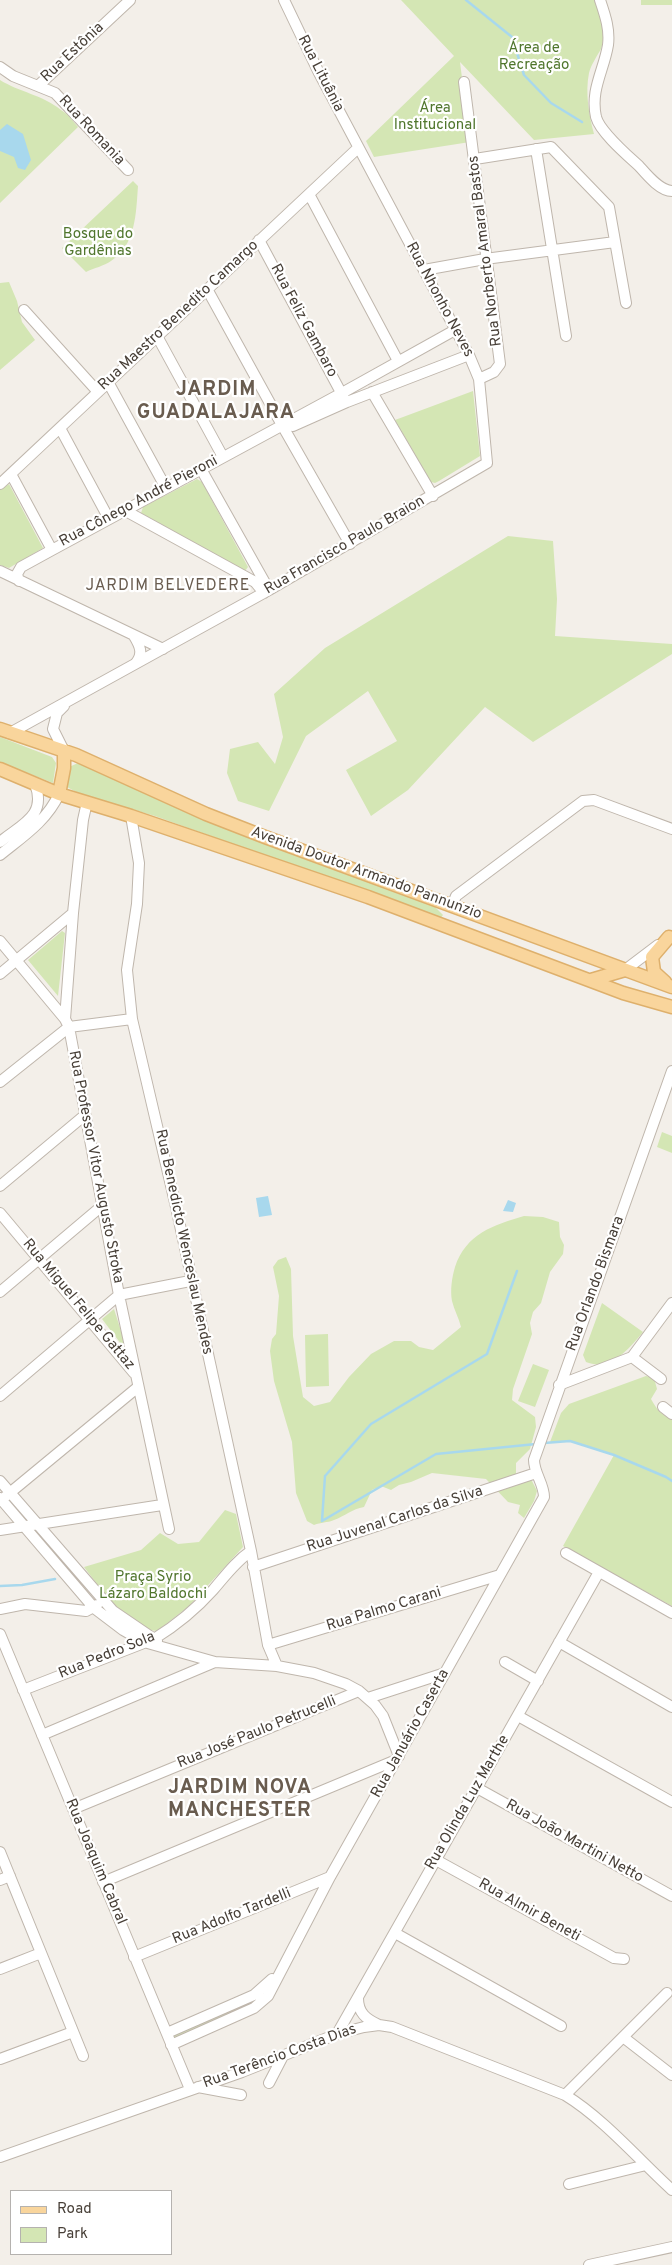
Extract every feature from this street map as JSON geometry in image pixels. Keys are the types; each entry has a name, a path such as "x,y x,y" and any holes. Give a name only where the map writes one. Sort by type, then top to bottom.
{"main road":[{"name":"Avenida Doutor Armando Pannunzio","path":"5,731 64,751 206,814 670,986"},
{"path":"59,794 64,768 64,751"},
{"name":"Avenida Doutor Armando Pannunzio","path":"0,769 59,794 131,816 368,897 623,993 672,1007"},
{"path":"448,927 452,906"},
{"path":"670,986 654,972 652,963 656,950 671,936"},
{"path":"591,980 625,970"}],"street":[{"name":"Rua Estônia","path":"38,85 130,0"},
{"name":"Rua Lituânia","path":"284,0 309,55 358,148"},
{"path":"600,0 608,23 608,46 596,88 596,118 606,133 652,179 663,188 672,191"},
{"name":"Rua Romania","path":"0,67 13,76 55,93 128,170"},
{"name":"Rua Norberto Amaral Bastos","path":"464,82 475,159 485,259 500,364 494,372 479,379"},
{"path":"475,159 551,147 609,207 626,303"},
{"name":"Rua Maestro Benedito Camargo","path":"0,484 358,148"},
{"name":"Rua Nhonho Neves","path":"358,148 469,355 479,379 487,463"},
{"path":"536,149 566,336"},
{"path":"309,194 398,361"},
{"name":"Rua Feliz Gambaro","path":"259,240 345,398"},
{"path":"424,270 485,259 615,242"},
{"path":"207,289 283,428 350,544"},
{"path":"24,310 98,392"},
{"name":"Rua Cônego André Pieroni","path":"19,581 17,574 21,568 52,550 271,431 283,428 345,398 398,361 455,330"},
{"path":"157,336 223,457"},
{"name":"Rua Cônego André Pieroni","path":"345,398 372,392 469,355"},
{"path":"108,382 166,488"},
{"path":"372,392 433,496"},
{"path":"60,428 109,519"},
{"name":"Rua Francisco Paulo Braion","path":"5,731 71,700 132,667 350,544 487,463"},
{"path":"201,469 266,592"},
{"path":"11,474 52,550"},
{"path":"124,510 255,582 266,592"},
{"path":"0,572 163,649"},
{"path":"132,667 140,656 139,645 134,636"},
{"name":"Rua Francisco Paulo Braion","path":"64,751 54,735 53,725 58,713 71,700"},
{"path":"0,842 36,812 40,801 35,784"},
{"path":"0,855 42,821 50,812 59,794"},
{"path":"452,906 456,896 583,801 594,800 672,829"},
{"name":"Rua Professor Vitor Augusto Stroka","path":"87,802 83,820 73,913 67,1023 119,1295 162,1504 169,1529"},
{"name":"Rua Benedicto Wenceslau Mendes","path":"131,816 139,864 137,904 127,970 132,1019 174,1197 190,1281 251,1551 268,1645 277,1666"},
{"path":"0,974 73,913"},
{"path":"625,970 671,936"},
{"path":"0,941 67,1023"},
{"path":"0,1082 67,1023 132,1019"},
{"name":"Rua Orlando Bismara","path":"544,1497 544,1491 536,1473 534,1460 536,1453 672,1071"},
{"path":"0,1186 85,1115"},
{"path":"0,1292 103,1205"},
{"name":"Rua Miguel Felipe Gattaz","path":"0,1212 136,1376"},
{"path":"0,1396 119,1295 190,1281"},
{"path":"559,1385 632,1357 672,1303"},
{"path":"632,1357 661,1379"},
{"path":"567,1363 578,1376 582,1377"},
{"path":"103,1882 398,1758 383,1716 368,1698 346,1684 314,1673 277,1666 215,1662 149,1641 109,1621 94,1608 1,1500 138,1387"},
{"name":"Rua Juvenal Carlos da Silva","path":"253,1567 536,1473"},
{"path":"0,1480 102,1600 149,1641"},
{"name":"Rua Januário Caserta","path":"171,2045 254,2008 268,1996 330,1877 544,1497"},
{"path":"0,1530 162,1504"},
{"name":"Rua Pedro Sola","path":"23,1690 149,1641 169,1630 212,1591 244,1556 251,1551"},
{"path":"566,1553 672,1613"},
{"name":"Rua Olinda Luz Marthe","path":"337,2034 600,1572"},
{"name":"Rua Palmo Carani","path":"268,1645 500,1575"},
{"path":"0,1609 25,1604 86,1611 94,1608 102,1600"},
{"name":"Rua Joaquim Cabral","path":"0,1634 171,2045 194,2088"},
{"path":"560,1642 672,1707"},
{"path":"42,1735 215,1662"},
{"path":"505,1662 538,1680"},
{"path":"368,1698 445,1673"},
{"name":"Rua José Paulo Petrucelli","path":"73,1809 358,1691"},
{"path":"518,1716 672,1802"},
{"name":"Rua João Martini Netto","path":"477,1788 672,1896"},
{"path":"0,1852 5,1878 41,1953 83,2056"},
{"name":"Rua Almir Beneti","path":"436,1860 614,1958 624,1959"},
{"name":"Rua Adolfo Tardelli","path":"134,1957 330,1877"},
{"path":"394,1933 561,2026"},
{"path":"0,1969 41,1953"},
{"path":"167,2033 254,1995 280,1971"},
{"path":"565,2095 667,1993"},
{"path":"358,1998 359,2010 378,2025"},
{"name":"Rua Terêncio Costa Dias","path":"0,2157 283,2056 337,2034 378,2025 392,2027 565,2095 576,2102 672,2190"},
{"path":"0,2059 73,2032"},
{"path":"623,2037 672,2075"},
{"path":"269,2083 283,2056"},
{"path":"194,2088 241,2095"},
{"path":"569,2184 646,2165"},
{"path":"589,2265 632,2260 672,2247"}],"green space":[{"name":"Área de Recreação","path":"401,0 595,0 601,17 603,43 591,67 587,88 594,134 534,140 460,62 470,142 374,157 366,141 454,56"},
{"path":"641,0 672,0 672,5 641,5"},
{"path":"0,80 54,105 78,127 0,203"},
{"name":"Bosque do Gardênias","path":"133,181 138,186 135,217 130,237 119,254 111,261 86,272 62,248"},
{"path":"9,282 17,301 22,322 35,340 0,370 0,283"},
{"path":"473,391 480,456 439,481 431,482 395,420"},
{"path":"197,479 202,482 248,567 245,571 141,513 143,507"},
{"path":"9,484 43,548 9,568 0,565 0,490"},
{"path":"508,536 553,541 557,599 555,636 672,644 672,654 533,742 485,707 408,790 371,816 346,770 397,741 368,691 306,736 269,811 238,801 227,773 230,749 258,742 275,764 283,737 274,694 325,648"},
{"path":"0,737 52,757 56,763 53,783 0,762"},
{"path":"78,763 182,810 435,907 443,915 440,919 155,816 80,794 67,787 69,767"},
{"path":"62,931 65,933 58,996 28,960"},
{"path":"662,1132 672,1136 672,1153 657,1147"},
{"path":"524,1216 543,1217 559,1222 560,1237 564,1245 563,1254 550,1272 541,1303 533,1312 530,1323 532,1334 513,1389 512,1400 535,1417 536,1427 530,1449 516,1463 516,1481 530,1477 537,1491 534,1501 524,1518 518,1513 520,1505 508,1502 486,1479 432,1473 399,1485 391,1490 381,1486 372,1490 364,1507 334,1520 314,1525 307,1521 296,1493 292,1442 274,1381 270,1351 272,1339 276,1334 279,1296 273,1267 278,1260 286,1257 291,1269 293,1336 303,1397 314,1406 330,1402 349,1377 371,1354 394,1341 411,1341 419,1347 433,1350 461,1327 452,1301 451,1292 455,1267 460,1256 473,1239 491,1227"},
{"path":"602,1303 643,1332 618,1357 603,1364 595,1364 586,1362 583,1355"},
{"path":"114,1309 128,1353 102,1319"},
{"path":"328,1334 329,1386 306,1387 305,1335"},
{"path":"533,1364 549,1370 535,1407 518,1401"},
{"path":"646,1376 654,1378 657,1389 651,1399 653,1403 665,1416 672,1420 672,1606 563,1546 614,1455 570,1441 550,1442 561,1413 569,1404"},
{"name":"Praça Syrio Lázaro Baldochi","path":"225,1510 236,1514 243,1547 188,1607 157,1631 147,1629 126,1615 107,1596 84,1567 141,1550 160,1533 178,1544 199,1542"},
{"path":"241,2006 243,2009 174,2039 173,2036"}],"water":[{"path":"7,124 23,134 31,160 25,170 18,168 14,157 0,151 0,130"},
{"path":"268,1196 272,1215 259,1217 256,1198"},
{"path":"508,1200 516,1203 513,1212 503,1211"}],"waterway":[{"path":"466,0 512,37 524,75 551,103 582,122"},
{"path":"322,1521 325,1476 371,1424 487,1354 517,1271"},
{"path":"544,1443 570,1441 614,1455 672,1481"},
{"path":"322,1521 436,1454 536,1444"},
{"path":"0,1586 22,1585 55,1579"}],"district":[{"name":"JARDIM GUADALAJARA","path":"216,402"},
{"name":"JARDIM BELVEDERE","path":"168,587"},
{"name":"JARDIM NOVA MANCHESTER","path":"240,1800"}],"park label":[{"name":"Área Institucional","path":"435,118"}]}
